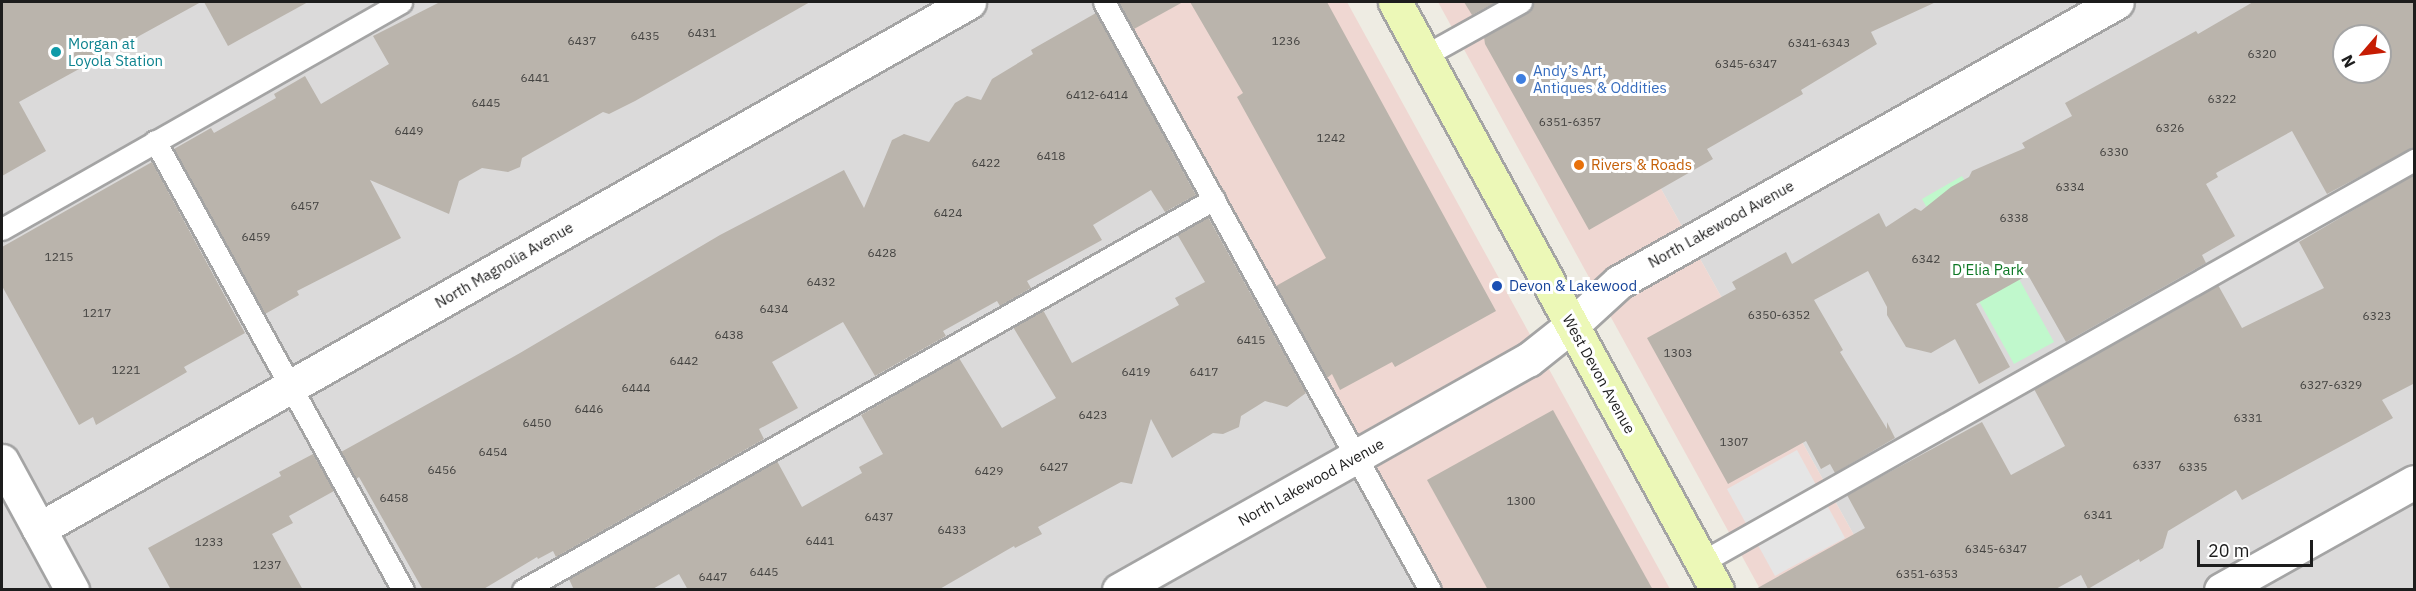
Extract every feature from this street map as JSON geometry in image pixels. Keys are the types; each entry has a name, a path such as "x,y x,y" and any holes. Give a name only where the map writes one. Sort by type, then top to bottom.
{"main road":[{"name":"West Devon Avenue","path":"1395,2 1710,576"}],"street":[{"name":"North Magnolia Avenue","path":"39,529 969,2"},
{"name":"North Lakewood Avenue","path":"1119,590 1528,360 1572,325 1619,282 2117,2"},
{"path":"2,461 72,590"},
{"path":"2221,590 2415,482"}],"lane":[{"path":"2,229 401,2"},
{"path":"1104,2 1430,590"},
{"path":"1424,56 1521,2"},
{"path":"155,141 403,590"},
{"path":"1710,576 2415,160"},
{"path":"524,590 1214,199"}],"shaded area":[{"path":"2,2 1102,2 1426,589 2,589 2,451 5,449 2,442"},
{"path":"1102,2 1347,2 1670,589 1426,589"},
{"path":"1438,2 1557,2 1884,589 1760,589"},
{"path":"1557,2 2414,2 2414,589 1884,589"},
{"path":"1797,450 1845,538 1775,576 1727,489"}],"green space":[{"name":"D'Elia Park","path":"1962,176 2054,342 2014,364 1922,199"}],"building":[{"name":"Morgan at Loyola Station","path":"2,2 201,2 19,102 46,151 2,176"},
{"path":"204,2 308,2 228,46"},
{"path":"440,2 810,2 635,101 609,114 603,112 522,158 520,167 508,172 482,168 459,181 449,214 370,180 401,238 297,291 299,295 265,314 174,149 211,128 214,133 276,98 274,94 305,76 321,104 389,64 373,36"},
{"path":"1118,2 1183,2 1134,29"},
{"path":"1190,2 1327,2 1496,311 1395,367 1392,362 1340,390 1332,374 1327,378 1276,286 1326,258 1237,97 1243,93"},
{"path":"1464,2 1496,2 1472,15"},
{"path":"1534,2 1936,2 1871,32 1877,44 1801,90 1803,94 1707,149 1713,159 1589,230 1485,44 1484,37 1527,13"},
{"path":"2253,2 2415,2 2415,147 2327,194 2292,131 2216,173 2218,177 2206,184 2235,236 2202,255 2206,263 2066,342 2028,275 1976,304 2010,367 1979,384 1955,339 1931,353 1906,347 1887,315 1887,307 1868,271 1814,300 1843,350 1840,352 1887,429 1887,422 1895,438 1835,473 1830,464 1821,469 1806,441 1728,484 1647,338 1736,289 1732,282 1786,252 1792,264 1879,213 1886,227 1915,208 1921,211 1951,187 1969,177 1972,171 2025,148 2022,143 2072,116 2065,103 2196,31 2198,34"},
{"path":"1096,13 1196,195 1165,212 1151,190 1093,225 1102,240 1027,281 1031,288 1000,306 997,301 943,331 946,336 875,376 843,322 772,362 798,408 759,429 764,439 556,557 553,551 538,559 537,557 482,590 423,590 359,477 356,479 341,452 520,353 720,235 844,170 864,208 892,140 904,134 929,142 955,103 967,96 981,100 992,79 1033,54 1031,50"},
{"path":"152,162 245,333 184,367 187,372 96,425 93,417 79,425 2,286 2,247"},
{"path":"2415,174 2415,383 2382,400 2393,418 2242,500 2236,490 2168,531 2163,548 2140,562 2139,559 2088,589 2081,575 2054,590 1754,590 1865,528 1847,495 1982,422 2011,475 2065,446 2034,389 2218,285 2242,328 2324,288 2299,242"},
{"path":"1208,217 1306,393 1287,407 1265,401 1241,416 1239,427 1223,434 1213,433 1172,458 1151,419 1132,484 1121,482 1038,527 1042,534 1015,548 1014,546 938,590 688,590 679,574 651,590 574,590 569,579 777,461 802,507 862,473 859,467 883,454 861,415 959,358 1002,428 1056,398 1013,327 1043,310 1072,363 1179,305 1175,298 1205,282 1177,234"},
{"path":"1553,410 1653,590 1488,590 1427,480"},
{"path":"313,454 334,491 289,516 293,523 272,534 303,590 171,590 148,548 281,476 279,472"}],"place":[{"name":"Morgan at Loyola Station","path":"56,52"},
{"name":"Andy’s Art, Antiques & Oddities","path":"1521,79"},
{"name":"Rivers & Roads","path":"1579,165"},
{"name":"Devon & Lakewood","path":"1497,286"}]}
